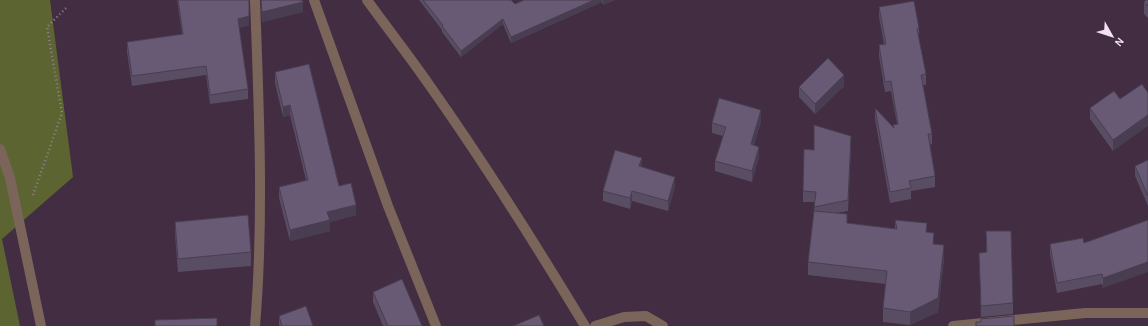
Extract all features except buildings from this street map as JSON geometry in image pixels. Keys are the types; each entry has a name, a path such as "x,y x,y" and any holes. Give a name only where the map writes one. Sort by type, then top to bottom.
{"street":[{"path":"254,326 258,282 260,152 255,0"},
{"path":"314,0 388,206 436,326"},
{"path":"367,0 430,86 529,234 585,326"},
{"path":"0,149 10,178 41,326"},
{"path":"953,326 1085,313 1148,312"},
{"path":"595,326 624,317 646,316 663,326"}],"path":[{"path":"16,209 33,196 62,113 47,27 66,8"}],"green space":[{"path":"0,0 50,0 73,177 2,239 20,326 0,326"}]}
